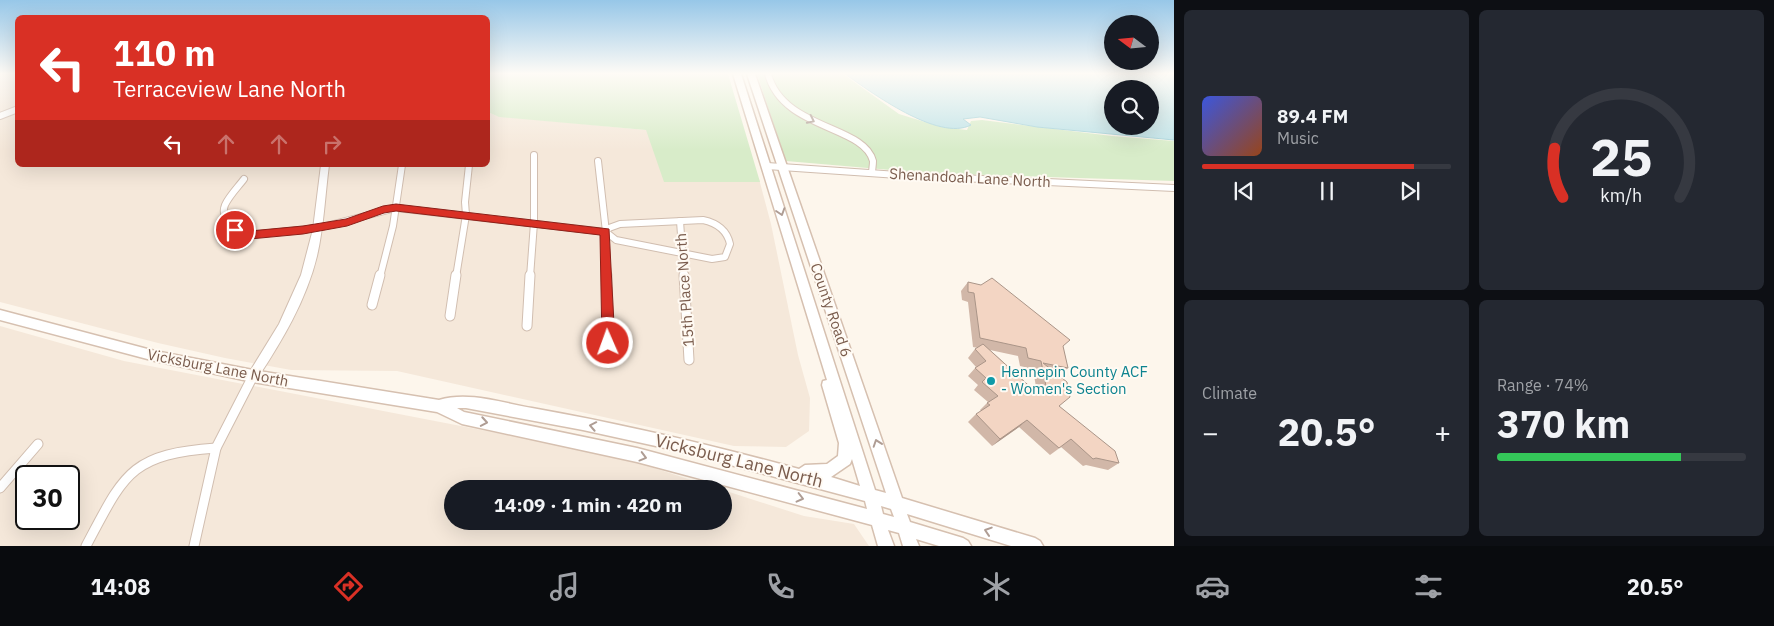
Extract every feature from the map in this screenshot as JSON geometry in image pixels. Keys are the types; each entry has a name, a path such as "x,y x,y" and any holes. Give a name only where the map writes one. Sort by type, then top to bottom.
{"main road":[{"name":"County Road 6","path":"746,99 886,546"},
{"name":"County Road 6","path":"760,99 911,546"},
{"name":"Vicksburg Lane North","path":"0,315 155,356 253,376 439,406 462,418 637,455 878,519 963,546"},
{"path":"777,470 824,473 840,464 844,459 846,443 824,370 825,348"},
{"name":"Vicksburg Lane North","path":"439,406 449,403 466,402 630,434 871,495 1034,546"}],"street":[{"path":"782,99 794,111 863,146 873,162 872,173"},
{"path":"0,116 15,110"},
{"path":"527,326 534,223 534,155"},
{"path":"598,161 606,232 608,343"},
{"name":"Shenandoah Lane North","path":"767,166 1174,188"},
{"path":"194,546 216,448 253,376 285,324 300,293 310,264 318,228 325,167"},
{"path":"372,305 389,242 402,167"},
{"path":"450,316 466,215 465,202 469,167"},
{"path":"244,179 225,205 224,212 235,230 250,235 318,228 396,208 606,232 616,240 712,259 725,257 729,252 723,228 710,221 614,225 606,232"},
{"name":"15th Place North","path":"680,221 689,360"},
{"path":"0,488 38,444"},
{"path":"86,546 110,499 121,484 136,470 168,452 216,448"}],"shaded area":[{"path":"0,99 15,99 15,167 490,167 490,113 497,116 646,130 759,179 771,224 798,355 810,398 809,431 786,447 734,446 397,371 291,370 225,358 158,343 0,302"},
{"path":"0,326 124,361 617,456 691,480 444,480 444,530 732,530 732,493 804,516 854,524 869,546 0,546"}],"green space":[{"path":"490,99 736,99 760,182 664,182 646,130 499,117 490,113"},
{"path":"765,99 879,99 899,114 941,127 967,130 971,121 982,120 1112,136 1174,141 1174,181 926,173 786,161"}],"water":[{"path":"883,99 1104,99 1104,133 1037,127 980,117 963,119 971,125 957,128 941,127 905,113"},
{"path":"1159,99 1174,99 1174,140 1121,135 1159,135"}],"building":[{"name":"Hennepin County ACF - Women's Section","path":"992,278 1070,340 1063,346 1068,368 1043,363 1067,382 1070,397 1059,406 1115,451 1119,463 1093,459 1071,439 1059,448 1027,420 1000,439 976,414 990,405 987,403 998,396 982,382 986,378 975,368 986,361 975,349 983,344 1037,393 1046,386 1041,361 1028,358 1026,348 980,338 974,293 968,292 968,282 981,285"}],"place":[{"name":"Hennepin County ACF - Women's Section","path":"991,381"}],"route":[{"path":"235,230 242,234 250,235 303,230 360,219 383,210 407,208 606,232 608,343"}]}
